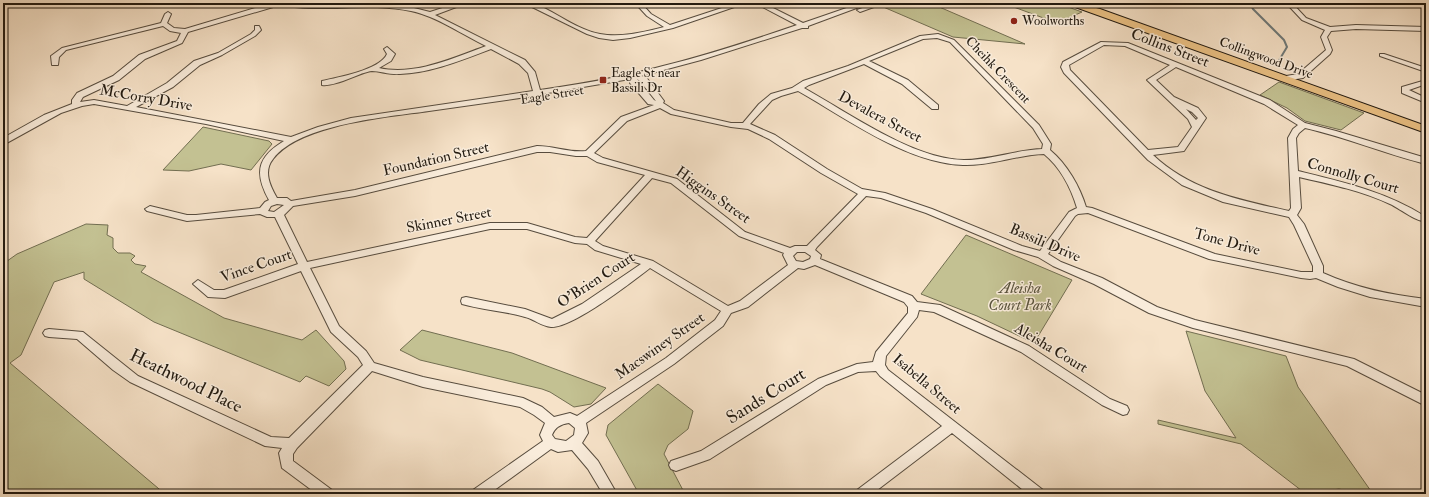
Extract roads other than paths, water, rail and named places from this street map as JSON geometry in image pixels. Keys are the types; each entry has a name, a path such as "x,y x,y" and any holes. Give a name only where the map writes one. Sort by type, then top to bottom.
{"main road":[{"name":"Collingwood Drive","path":"1068,3 1096,11 1426,130"},
{"name":"Collingwood Drive","path":"1080,3 1096,11"}],"street":[{"path":"164,24 172,30 185,31 280,3 298,6 406,6 431,14 525,64 531,72 538,95"},
{"path":"431,14 464,3"},
{"path":"527,3 538,4 588,33 606,38 631,37 743,3"},
{"path":"638,3 649,15 668,26"},
{"path":"758,3 806,26"},
{"name":"Eagle Street","path":"634,79 643,79 709,62 867,3"},
{"name":"Eagle Street","path":"274,201 262,177 263,166 274,153 292,140 331,127 369,124 634,79 882,3"},
{"path":"1289,3 1304,19 1330,29 1356,27 1417,30 1426,29"},
{"path":"1418,3 1426,6"},
{"path":"164,24 168,14"},
{"path":"55,62 55,56 64,49 164,24"},
{"path":"129,108 170,85 197,63 220,54 253,35 258,30 257,27"},
{"path":"1283,79 1300,76 1328,54 1329,50 1324,37 1330,29"},
{"path":"1417,30 1426,36"},
{"path":"76,104 76,100 80,95 116,78 142,57 180,42 185,31"},
{"name":"Cheihk Crescent","path":"745,125 766,102 787,91 800,89 806,83 865,62 870,58 922,37 938,36 952,41 1036,127 1047,144 1046,151 1056,158 1078,196 1082,210"},
{"name":"Collins Street","path":"1292,215 1245,206 1209,194 1185,183 1169,173 1146,153 1067,71 1065,67 1066,64 1104,43 1110,42 1126,44 1267,102 1289,114 1302,125"},
{"path":"371,69 392,73 423,68 445,63 493,46"},
{"path":"325,83 371,69 391,57 391,54 387,49"},
{"path":"1382,55 1426,70"},
{"path":"865,62 905,82 935,107"},
{"path":"1146,153 1181,149 1196,127 1191,118 1151,80 1176,65"},
{"path":"1300,76 1304,86"},
{"name":"Bassili Drive","path":"634,79 651,102 682,116 731,125 745,125 772,136 824,171 864,193 882,195 929,211 1018,248 1042,255 1057,264 1098,281 1153,310 1193,324 1350,362 1426,401"},
{"path":"589,153 624,119 659,105 660,101 643,79"},
{"path":"1426,82 1405,89 1406,93 1426,101"},
{"name":"Devalera Street","path":"800,89 909,151 933,159 954,162 980,162 1035,151 1046,151"},
{"name":"McCorry Drive","path":"3,142 59,110 76,104 102,102 292,140"},
{"path":"1317,274 1319,271 1318,266 1299,224 1292,215 1296,208 1292,138 1302,125 1332,132 1426,161"},
{"name":"Foundation Street","path":"289,204 355,193 537,150 554,149 576,154 589,153"},
{"name":"Higgins Street","path":"589,153 600,160 674,181 742,234 790,252"},
{"name":"Connolly Court","path":"1294,173 1377,195 1398,203 1423,219"},
{"path":"589,240 651,174"},
{"path":"810,250 813,245 864,193"},
{"path":"150,208 196,218 263,211 266,214 278,214 285,210 289,204 284,200 274,201 265,206 263,211"},
{"path":"1042,255 1072,214 1082,210"},
{"name":"Tone Drive","path":"1082,210 1095,212 1213,257 1301,275 1310,276 1317,274 1339,284 1401,300 1426,303"},
{"path":"278,214 335,329 362,354 370,366 423,382 523,403 538,411 553,423"},
{"name":"Skinner Street","path":"304,266 490,226 527,226 575,240 589,240 599,248 649,263 727,310"},
{"path":"815,261 816,255 810,250 799,248 790,252 789,260 795,265 804,266 815,261 895,293 908,299 914,306"},
{"name":"O'Brien Court","path":"466,301 533,315 547,323 554,323 570,316 637,274 649,263"},
{"path":"727,310 744,304 795,265"},
{"name":"Vince Court","path":"198,284 212,294 226,294 304,266"},
{"name":"Isabella Street","path":"914,306 913,314 880,355 878,366 884,373 1038,494"},
{"name":"Aleisha Court","path":"914,306 936,308 1025,349 1106,402 1123,410"},
{"name":"Macswiney Street","path":"578,422 670,361 719,323 727,310"},
{"name":"Heathwood Place","path":"49,333 79,335 86,339 117,367 134,379 270,442 292,444"},
{"path":"327,494 287,464 286,453 292,444 370,366"},
{"name":"Sands Court","path":"676,465 705,455 822,382 857,368 878,366"},
{"path":"565,418 578,422 581,426 581,435 574,443 563,447 550,443 546,435 549,427 553,423 565,418"},
{"path":"862,494 952,426"},
{"path":"478,494 550,443"},
{"path":"574,443 593,465 610,494"}],"waterway":[{"path":"1250,3 1253,9 1284,40 1287,47 1278,62"}],"place":[{"name":"Woolworths","path":"1014,21"},
{"name":"Eagle St near Bassili Dr","path":"603,80"}],"park label":[{"name":"Aleisha Court Park","path":"1020,296"}]}
